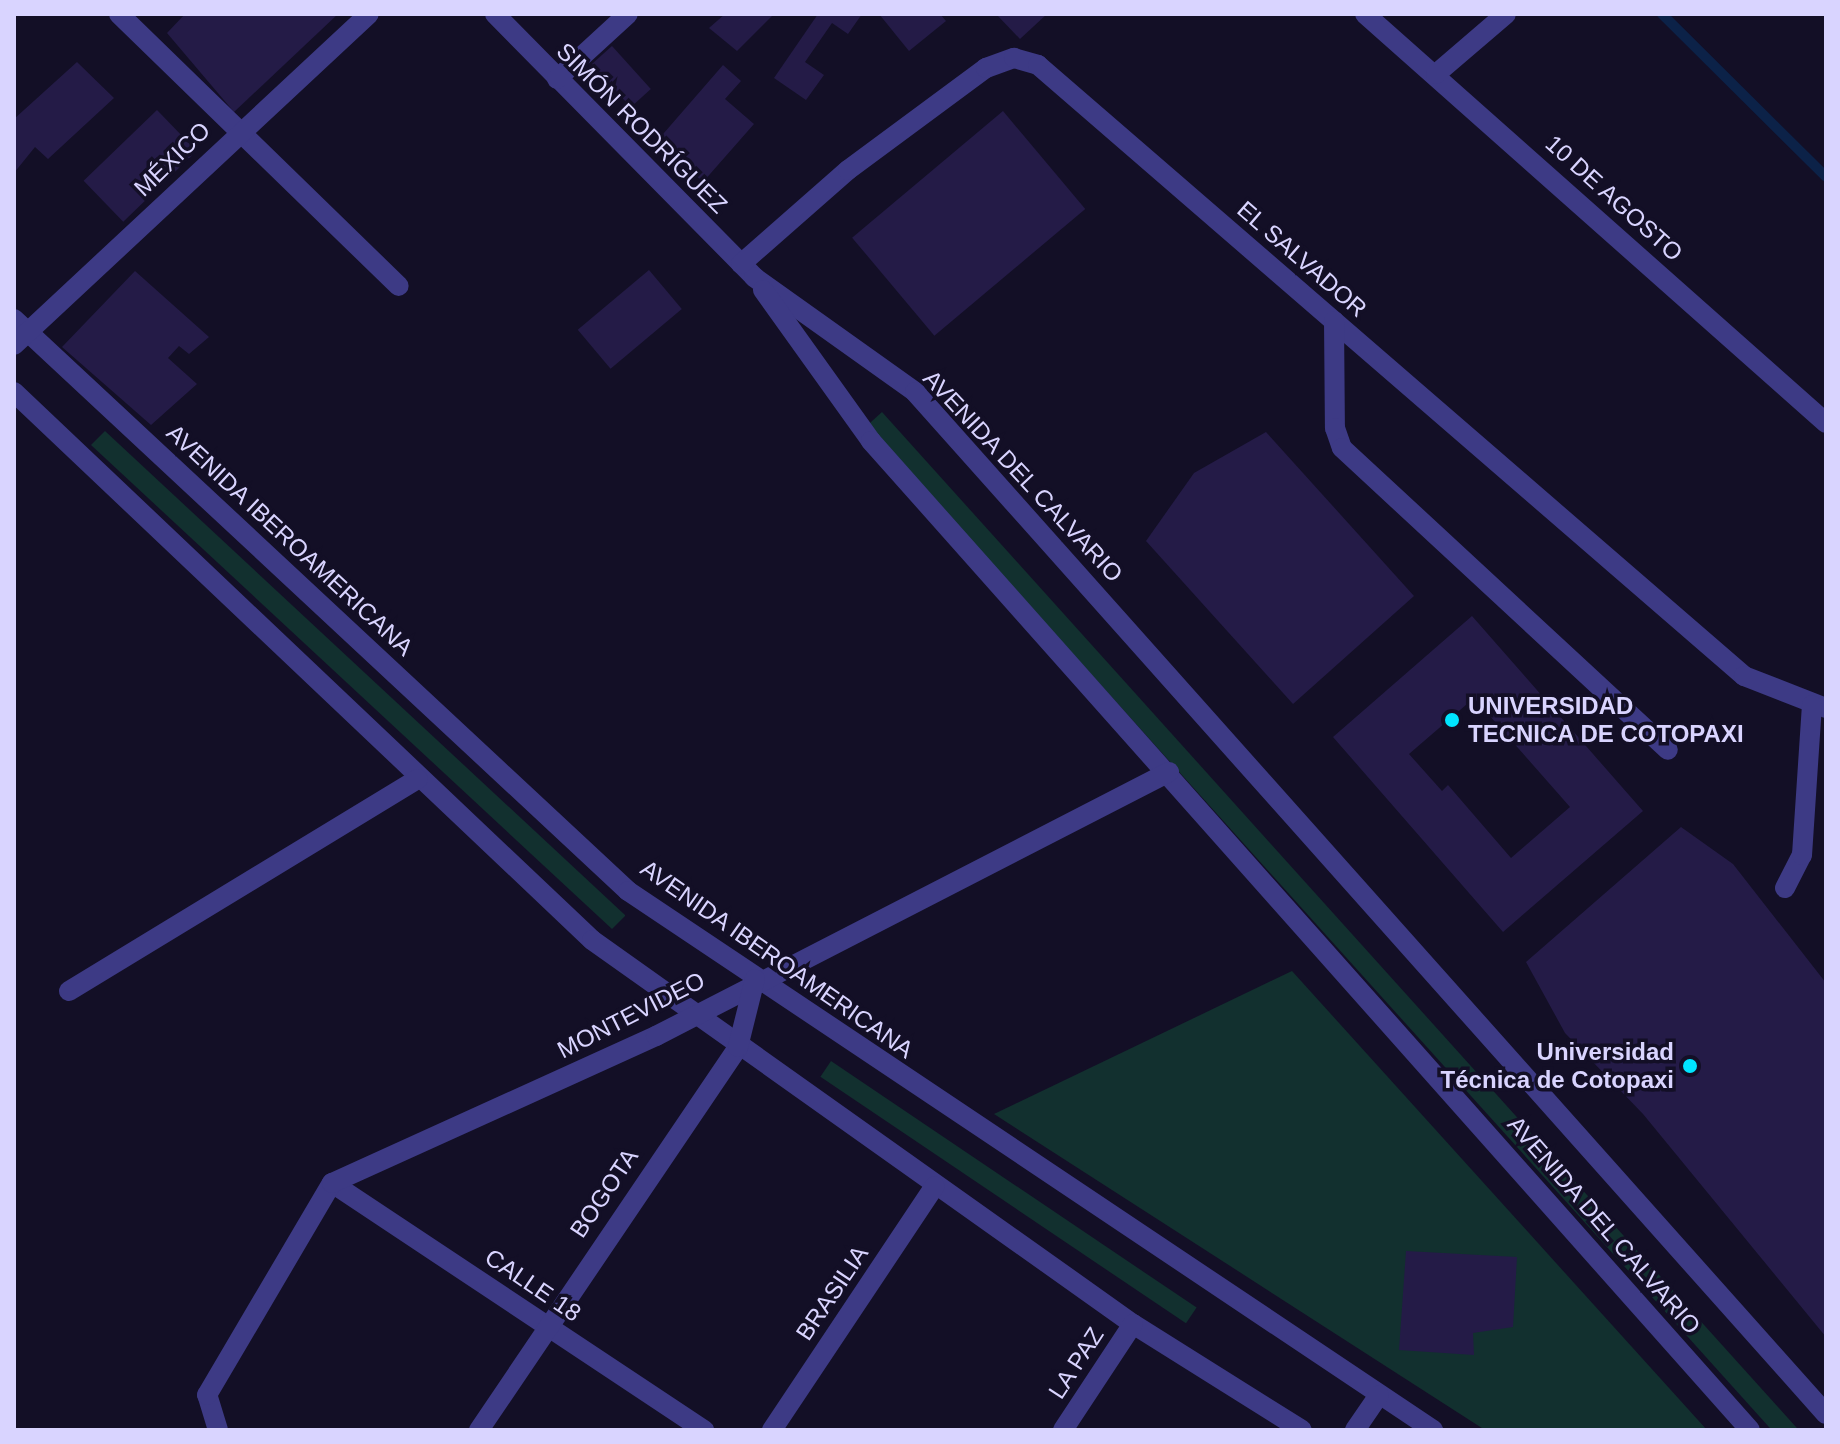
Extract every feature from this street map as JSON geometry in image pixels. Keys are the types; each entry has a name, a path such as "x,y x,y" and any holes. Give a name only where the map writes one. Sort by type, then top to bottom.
{"street":[{"path":"119,14 399,286"},
{"name":"MÉXICO","path":"19,332 369,14"},
{"name":"SIMÓN RODRÍGUEZ","path":"495,14 747,271"},
{"path":"557,79 628,14"},
{"name":"10 DE AGOSTO","path":"1365,14 1826,423"},
{"path":"1436,74 1506,14"},
{"name":"EL SALVADOR","path":"747,271 848,170 986,68 1014,58 1038,65 1744,676 1819,706"},
{"name":"AVENIDA DEL CALVARIO","path":"747,271 871,441 1169,772 1750,1430"},
{"name":"AVENIDA DEL CALVARIO","path":"747,271 915,392 1826,1414"},
{"path":"1334,321 1342,448 1668,750"},
{"name":"AVENIDA IBEROAMERICANA","path":"19,332 628,891 755,979 1433,1430"},
{"path":"14,392 418,779 592,940 693,1016 1133,1324 1302,1430"},
{"path":"1785,888 1802,855 1819,706"},
{"name":"MONTEVIDEO","path":"332,1183 693,1016 755,979 1169,772"},
{"path":"69,991 418,779"},
{"name":"BOGOTA","path":"479,1430 546,1325 738,1047 755,979"},
{"path":"218,1430 207,1395 332,1183"},
{"name":"CALLE 18","path":"332,1183 704,1430"},
{"name":"BRASILIA","path":"772,1430 935,1186"},
{"name":"LA PAZ","path":"1063,1430 1133,1324"},
{"path":"1355,1430 1379,1395"}],"green space":[{"path":"882,412 1799,1430 1772,1430 867,425"},
{"path":"105,431 625,916 612,929 91,445"},
{"path":"1292,971 1707,1430 1485,1430 994,1114"},
{"path":"831,1061 1197,1308 1186,1323 820,1077"}],"building":[{"path":"185,14 338,14 234,112 167,33"},
{"path":"725,14 774,14 737,51 709,28"},
{"path":"818,14 862,14 848,34 832,23 805,62 824,75 806,100 774,78"},
{"path":"879,14 940,14 946,21 909,51"},
{"path":"996,14 1047,14 1020,39"},
{"path":"612,46 651,89 631,107 592,64"},
{"path":"77,62 114,98 48,159 35,147 14,173 14,119"},
{"path":"723,65 741,81 725,99 754,124 703,182 657,141"},
{"path":"157,110 197,151 123,222 84,181"},
{"path":"1003,111 1085,209 934,336 852,238"},
{"path":"649,270 682,309 611,369 578,330"},
{"path":"135,271 209,337 189,354 179,346 168,358 197,384 151,425 62,347"},
{"path":"1266,432 1414,596 1293,704 1146,541 1194,473"},
{"path":"1472,616 1643,811 1503,932 1333,737","holes":["1474,698 1570,807 1511,858 1448,785 1442,791 1409,754"]},
{"path":"1681,827 1733,864 1826,983 1826,1337 1643,1114 1565,1033 1526,962"},
{"path":"1406,1251 1517,1257 1513,1327 1473,1333 1474,1355 1399,1350"}],"waterway":[{"path":"1662,14 1826,177"}],"place":[{"name":"UNIVERSIDAD TECNICA DE COTOPAXI","path":"1452,720"},
{"name":"Universidad Técnica de Cotopaxi","path":"1690,1066"}]}
